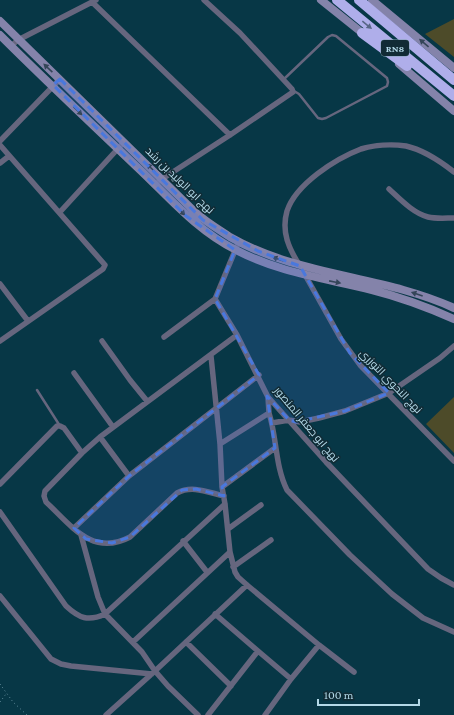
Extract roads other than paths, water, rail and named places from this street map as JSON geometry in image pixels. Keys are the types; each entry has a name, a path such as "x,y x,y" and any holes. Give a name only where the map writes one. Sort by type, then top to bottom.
{"highway":[{"name":"RN8","path":"337,0 454,96"},
{"name":"RN8","path":"360,0 424,55 454,78"},
{"name":"RN8","path":"362,33 454,100"}],"street":[{"path":"155,184 291,94 293,90 240,33 204,0"},
{"path":"321,0 454,111"},
{"path":"372,0 454,68"},
{"path":"11,46 18,40 94,1 230,135"},
{"name":"نهج ابو الوليد بن رشد","path":"0,21 162,178 203,220 239,242 300,266 397,288 454,308"},
{"name":"نهج ابو الوليد بن رشد","path":"0,35 195,224 235,250 275,267 306,276 373,290 420,305 454,319"},
{"path":"0,141 60,79"},
{"path":"60,212 124,142"},
{"path":"0,145 60,212 105,266 103,269 0,341"},
{"name":"نهج النحوي التوزري","path":"454,172 422,151 406,146 389,145 361,149 328,167 305,184 289,206 286,221 287,241 290,250 350,353 454,461"},
{"path":"0,163 9,156"},
{"path":"389,189 420,214 428,217 454,218"},
{"path":"164,337 215,299 239,242"},
{"path":"0,284 28,321"},
{"name":"نهج ابو جعفر المنصور","path":"215,299 259,375 268,397 326,462 428,569 454,585"},
{"path":"198,715 153,672 142,652 105,614 98,596 80,535 46,502 44,496 46,491 82,453 100,437 147,401 211,356 237,335"},
{"path":"102,341 147,401"},
{"path":"272,423 290,420 300,422 319,418 345,411 389,393 440,358 454,346"},
{"path":"211,356 215,409 220,444 222,486 226,504 230,552 233,567 238,577 247,585 354,672"},
{"path":"74,373 113,427"},
{"path":"74,528 129,476 259,375"},
{"path":"268,397 275,448 282,480 287,490 350,555 392,594 423,618 454,632"},
{"path":"220,444 269,413"},
{"path":"0,484 54,429 60,426 64,428 82,453"},
{"path":"100,437 129,476"},
{"path":"222,486 275,448"},
{"path":"80,535 103,543 112,544 122,542 142,527 182,490 196,489 224,496"},
{"path":"0,512 66,606 82,618 94,618 105,614 183,541 226,504"},
{"path":"228,529 261,505"},
{"path":"233,567 271,540"},
{"path":"183,541 207,572"},
{"path":"133,642 230,552"},
{"path":"106,715 247,585"},
{"path":"0,596 45,653 51,659 61,664 77,667 153,672"},
{"path":"215,614 291,679"},
{"path":"186,642 232,686"},
{"path":"265,715 291,679 319,645"},
{"path":"208,715 258,651"}],"lane":[{"path":"284,80 328,37 332,35 336,36 387,78 388,82 387,86 322,119 318,118 299,94 293,90"},
{"path":"37,390 60,426"}]}
